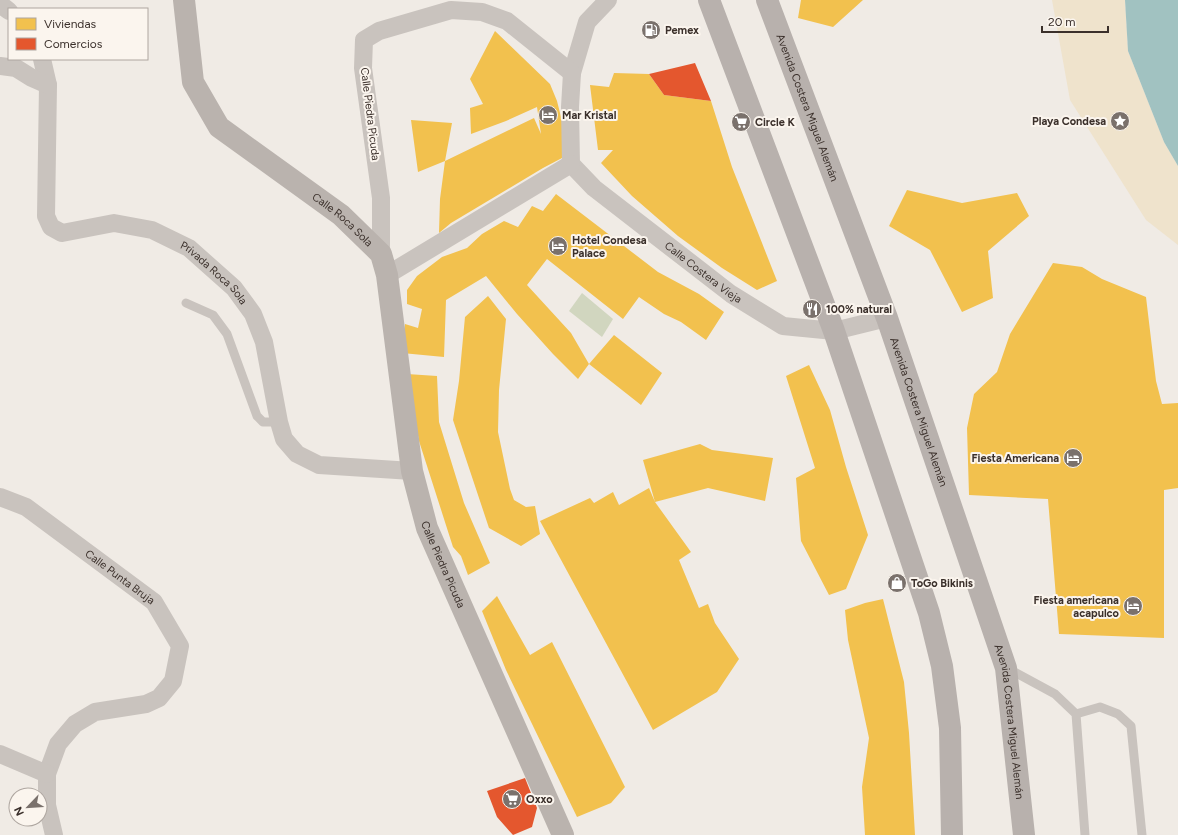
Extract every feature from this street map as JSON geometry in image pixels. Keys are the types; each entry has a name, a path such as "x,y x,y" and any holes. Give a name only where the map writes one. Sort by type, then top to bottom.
{"main road":[{"name":"Calle Roca Sola","path":"184,0 193,82 219,127 341,215 381,254 387,275"},
{"path":"709,0 834,331 929,613 942,666 950,728 952,835"},
{"name":"Avenida Costera Miguel Alemán","path":"767,0 887,318 1006,668 1024,835"},
{"name":"Calle Piedra Picuda","path":"387,275 412,470 427,528 563,835"}],"street":[{"path":"387,275 571,164 570,107 572,72 587,22 608,0"},
{"path":"0,4 8,10"},
{"name":"Calle Piedra Picuda","path":"381,254 381,198 363,68 364,40 379,31 450,10 482,12 507,21 572,72"},
{"name":"Privada Roca Sola","path":"43,62 48,85 46,216 50,227 62,233 114,224 152,230 189,248 234,288 253,314 264,342 279,422 284,440 297,454 319,465 412,470"},
{"path":"0,66 16,68 32,78 48,85"},
{"name":"Calle Costera Vieja","path":"571,164 594,188 731,294 784,326 834,331 887,318"},
{"name":"Calle Punta Bruja","path":"0,497 26,507 154,602 180,646 173,681 159,698 146,704 95,712 75,724 58,744 47,774 47,805 54,835"},
{"path":"0,754 47,774"}],"lane":[{"path":"186,304 213,315 227,334 257,416 263,422 279,422"},
{"path":"1006,668 1055,694 1076,714 1085,835"},
{"path":"1076,714 1100,707 1118,714 1131,726 1142,835"}],"green space":[{"path":"582,293 613,319 602,337 569,311"}],"sand":[{"name":"Playa Condesa","path":"1052,0 1125,0 1128,51 1164,142 1178,166 1178,245 1146,220 1070,100"}],"water":[{"path":"1125,0 1178,0 1178,166 1164,142 1128,51"}],"building: Viviendas":[{"path":"801,0 863,0 833,27 798,18"},
{"path":"495,31 550,84 557,101 565,133 562,158 451,223 439,233 440,199 445,161 534,118 541,134 537,107 506,121 471,134 470,108 483,104 470,79"},
{"path":"614,73 649,74 664,95 711,101 732,167 777,281 757,290 722,268 678,236 632,196 601,163 613,150 598,150 590,85 609,87"},
{"path":"411,120 452,123 445,161 418,172"},
{"path":"907,190 962,203 1017,193 1029,216 988,251 993,298 962,312 930,250 889,226"},
{"path":"556,194 658,272 699,294 724,312 706,340 681,322 664,314 639,297 623,319 547,259 527,285 571,333 589,364 578,379 517,314 486,276 446,300 444,357 402,353 405,324 418,328 422,309 407,304 407,290 417,276 442,257 467,248 482,234 504,221 518,227 532,206 543,211"},
{"name":"Fiesta Americana","path":"1053,263 1082,267 1102,279 1146,297 1156,381 1162,404 1178,403 1178,488 1164,490 1164,638 1059,634 1048,499 969,495 967,428 974,394 997,372 1010,334"},
{"path":"488,296 506,319 499,390 498,432 510,489 514,500 526,507 535,506 540,534 521,546 489,528 453,420 459,381 465,317"},
{"path":"614,335 662,373 641,405 589,364"},
{"path":"809,365 830,410 846,467 868,535 846,589 829,595 801,541 796,478 815,468 786,376"},
{"path":"407,374 437,376 439,422 464,503 490,563 468,575 461,556 453,547 419,441"},
{"path":"700,444 712,450 773,458 765,501 708,488 655,502 643,460"},
{"path":"649,488 655,502 691,552 679,560 699,608 708,604 715,623 739,659 717,692 653,730 540,521 590,498 594,503 613,492 619,505"},
{"path":"497,596 530,655 552,642 625,787 611,803 577,817 506,670 482,611"},
{"path":"883,599 904,682 909,733 915,835 865,835 862,787 869,738 848,640 845,610"}],"building: Comercios":[{"path":"695,63 711,101 664,95 649,74"},
{"name":"Oxxo","path":"525,778 537,808 532,827 513,835 497,817 487,791"}],"place":[{"name":"Pemex","path":"651,30"},
{"name":"Mar Kristal","path":"548,115"},
{"name":"Playa Condesa","path":"1120,121"},
{"name":"Circle K","path":"741,122"},
{"name":"Hotel Condesa Palace","path":"558,246"},
{"name":"100% natural","path":"812,309"},
{"name":"Fiesta Americana","path":"1073,458"},
{"name":"ToGo Bikinis","path":"897,583"},
{"name":"Fiesta americana acapulco","path":"1133,606"},
{"name":"Oxxo","path":"512,799"}]}
